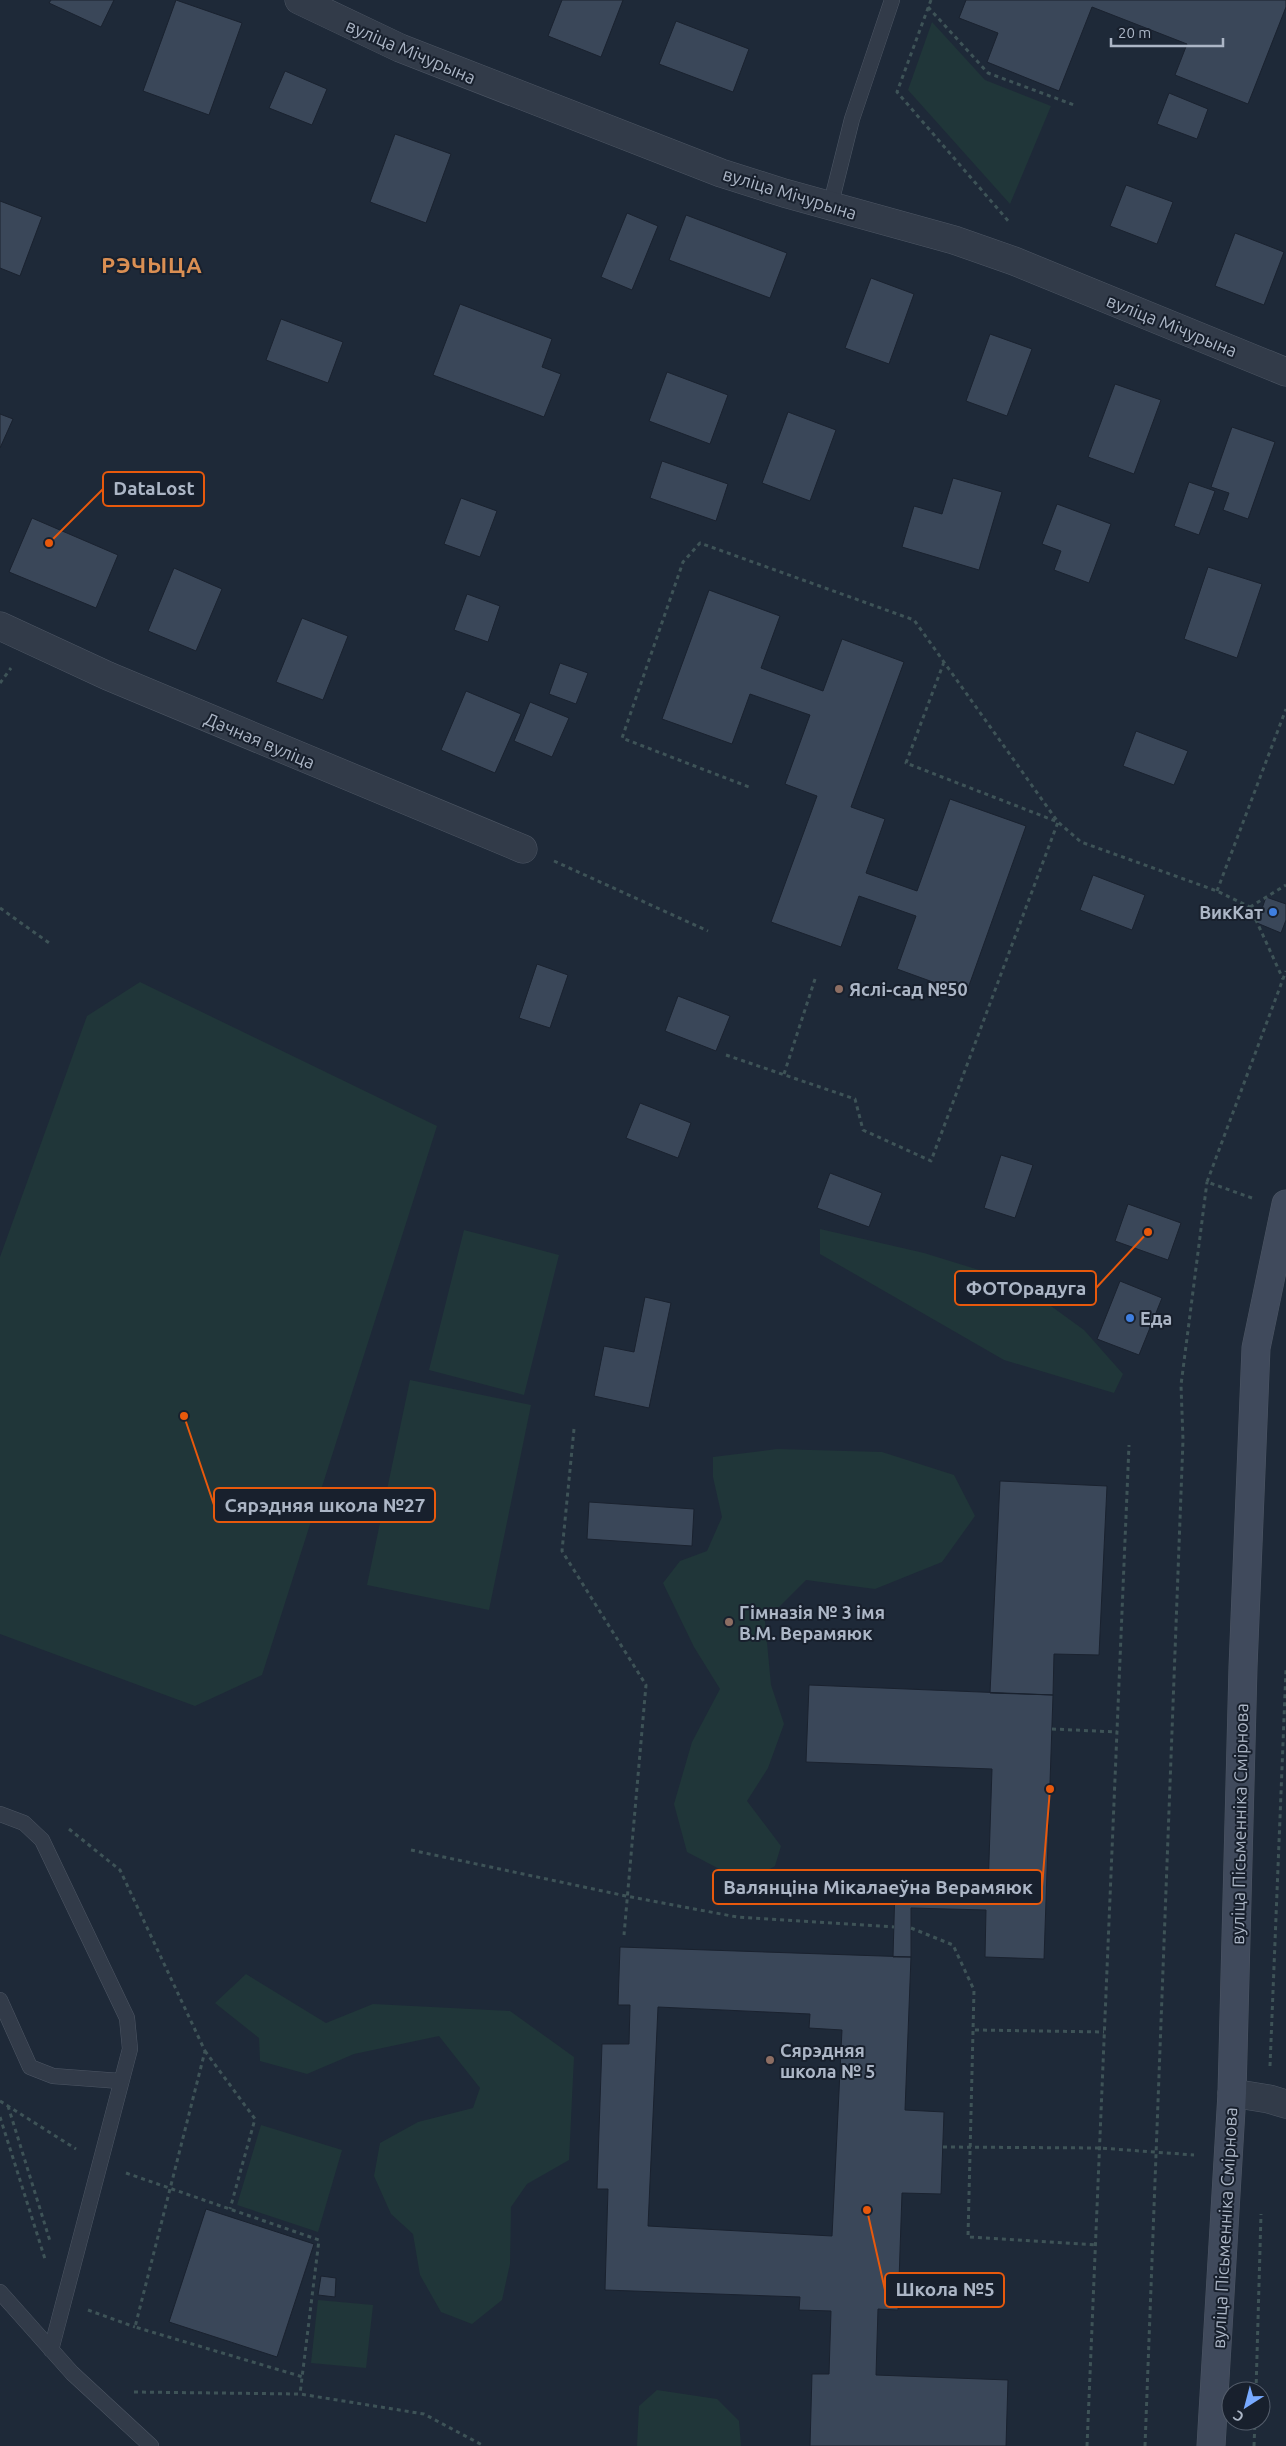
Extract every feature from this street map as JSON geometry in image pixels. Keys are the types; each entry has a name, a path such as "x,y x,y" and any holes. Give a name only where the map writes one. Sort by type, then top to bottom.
{"main road":[{"name":"вуліца Пісьменніка Смірнова","path":"1212,2446 1232,2093 1243,1657 1256,1348 1285,1207"}],"street":[{"name":"вуліца Мічурына","path":"299,0 400,48 721,173 830,206 954,240 1014,261 1286,372"},
{"name":"Дачная вуліца","path":"0,626 117,680 522,848"},
{"path":"1232,2093 1278,2101"}],"lane":[{"path":"830,206 852,119 892,0"},
{"path":"0,1814 24,1822 42,1840 128,2018 130,2048 51,2350"},
{"path":"0,2000 30,2067 53,2076 120,2081"},
{"path":"0,2292 51,2350 109,2410 150,2446"}],"path":[{"path":"931,0 897,92 1016,230"},
{"path":"928,7 988,73 1074,105"},
{"path":"749,787 622,738 683,562 700,543 914,620 1058,822 1081,842 1217,891 1250,907 1283,979"},
{"path":"944,662 906,763 1058,822"},
{"path":"1217,891 1286,709"},
{"path":"726,1055 856,1099 863,1130 931,1160 1058,822"},
{"path":"522,848 708,932"},
{"path":"1250,907 1286,885"},
{"path":"0,908 52,945"},
{"path":"1145,2446 1184,1440 1182,1385 1207,1182 1286,971"},
{"path":"784,1074 816,976"},
{"path":"1207,1182 1285,1207"},
{"path":"574,1429 562,1551 646,1685 624,1935"},
{"path":"1087,2446 1129,1445"},
{"path":"1278,2101 1286,1669"},
{"path":"1052,1729 1117,1732"},
{"path":"62,1824 120,1870 205,2051 255,2119 230,2209"},
{"path":"411,1850 626,1896 737,1917 894,1927"},
{"path":"911,1928 953,1945 974,1990 975,2030 968,2237 1096,2246"},
{"path":"975,2030 1104,2032"},
{"path":"205,2051 136,2327 303,2377"},
{"path":"0,2101 100,2164 319,2240 300,2394"},
{"path":"0,2117 46,2260"},
{"path":"943,2147 1100,2148 1228,2158"},
{"path":"1256,2381 1261,2208"},
{"path":"133,2392 300,2394 424,2414 484,2446"},
{"path":"1254,2446 1255,2431"}],"green space":[{"path":"932,22 985,80 1051,106 1010,204 908,90"},
{"path":"140,982 437,1126 262,1675 195,1706 0,1634 0,1257 87,1016"},
{"path":"820,1229 924,1253 1018,1282 1084,1330 1123,1374 1114,1393 1004,1360 820,1254"},
{"path":"464,1230 559,1255 524,1395 429,1370"},
{"path":"410,1380 531,1405 489,1610 367,1585"},
{"path":"777,1449 882,1452 954,1475 975,1516 942,1562 875,1589 806,1580 765,1621 771,1685 784,1724 768,1768 747,1801 781,1846 775,1866 746,1883 687,1852 674,1804 692,1742 720,1689 694,1647 663,1583 680,1561 707,1551 722,1517 713,1477 713,1457"},
{"path":"246,1974 326,2023 373,2004 510,2011 574,2057 569,2160 527,2184 511,2207 510,2264 502,2300 472,2324 441,2312 420,2275 413,2234 391,2214 374,2176 380,2143 418,2122 473,2108 480,2088 439,2036 354,2054 307,2074 260,2061 259,2038 215,2003"},
{"path":"261,2125 342,2150 318,2232 237,2205"},
{"path":"318,2300 373,2305 366,2368 311,2363"},
{"path":"657,2390 717,2399 739,2421 741,2446 637,2446 639,2406"}],"building":[{"path":"51,0 114,0 101,27 49,3"},
{"path":"176,0 242,23 209,115 143,91"},
{"path":"562,0 623,0 601,57 548,36"},
{"path":"966,0 1286,0 1286,7 1248,104 1175,75 1187,44 1092,7 1059,91 987,62 998,33 959,18"},
{"path":"676,21 749,49 733,92 659,64"},
{"path":"285,71 327,89 312,125 269,108"},
{"path":"1169,93 1208,109 1197,139 1157,124"},
{"path":"395,134 451,154 426,223 370,202"},
{"path":"1126,185 1173,202 1157,244 1110,226"},
{"path":"0,201 42,217 20,276 0,268"},
{"path":"627,213 658,226 632,290 601,277"},
{"path":"686,215 787,253 770,298 669,260"},
{"path":"1235,233 1284,252 1264,305 1215,286"},
{"path":"871,278 914,294 889,364 845,348"},
{"path":"460,304 552,339 542,367 561,374 544,417 433,375"},
{"path":"281,319 343,342 328,383 266,360"},
{"path":"990,334 1032,349 1007,416 966,401"},
{"path":"667,372 728,395 710,444 649,421"},
{"path":"1115,384 1161,400 1134,474 1088,457"},
{"path":"788,412 836,430 810,501 762,483"},
{"path":"0,414 13,419 0,448"},
{"path":"1232,427 1275,442 1248,519 1223,510 1229,493 1211,487"},
{"path":"662,461 728,484 716,521 650,498"},
{"path":"953,478 1002,492 979,570 902,547 914,506 942,514"},
{"path":"1189,482 1215,491 1199,535 1174,526"},
{"path":"461,498 497,511 480,557 444,544"},
{"path":"1057,504 1111,524 1089,583 1054,570 1061,551 1042,544"},
{"path":"32,518 118,555 96,608 9,572"},
{"path":"1208,567 1262,584 1237,658 1184,639"},
{"path":"174,568 222,589 196,651 148,631"},
{"path":"709,590 780,616 761,668 823,691 842,639 904,662 851,807 885,819 866,873 917,891 950,799 1026,826 966,994 897,969 916,916 859,896 841,947 771,922 817,796 785,784 810,715 750,694 732,744 662,719"},
{"path":"467,594 500,606 488,642 454,630"},
{"path":"302,618 348,636 323,700 276,682"},
{"path":"560,663 588,673 576,704 549,694"},
{"path":"466,691 521,714 495,773 441,750"},
{"path":"530,702 569,718 552,757 514,741"},
{"path":"1136,731 1188,751 1174,785 1123,766"},
{"path":"1093,875 1145,895 1132,930 1080,910"},
{"name":"ВикКат","path":"1266,897 1286,904 1286,920 1281,933 1257,923"},
{"path":"537,964 568,975 550,1028 519,1018"},
{"path":"678,996 730,1016 716,1051 665,1031"},
{"path":"640,1103 691,1123 678,1158 626,1138"},
{"path":"1001,1155 1033,1165 1015,1218 984,1208"},
{"path":"830,1173 882,1193 869,1227 817,1208"},
{"path":"1128,1204 1181,1223 1168,1260 1115,1241"},
{"name":"Еда","path":"1120,1281 1162,1298 1139,1355 1097,1339"},
{"path":"645,1297 671,1303 649,1408 594,1396 604,1346 634,1352"},
{"path":"1000,1481 1107,1486 1099,1655 1054,1654 1053,1695 990,1693"},
{"path":"589,1502 694,1509 692,1546 587,1539"},
{"path":"809,1685 1053,1695 1044,1959 985,1957 986,1910 911,1908 911,1957 893,1957 895,1887 988,1891 992,1769 806,1762"},
{"path":"620,1947 911,1957 905,2110 944,2112 941,2194 902,2193 898,2310 878,2309 876,2375 1008,2380 1006,2446 810,2446 812,2374 829,2374 831,2311 799,2310 800,2297 605,2290 608,2189 597,2189 602,2044 629,2044 630,2005 618,2005","holes":["658,2007 810,2014 809,2028 842,2030 832,2236 648,2226"]},
{"path":"206,2209 314,2244 277,2357 169,2322"},
{"path":"321,2276 336,2278 335,2297 318,2295"}],"place":[{"name":"DataLost","path":"49,543"},
{"name":"ВикКат","path":"1273,912"},
{"name":"Яслі-сад №50","path":"839,989"},
{"name":"ФОТОрадуга","path":"1148,1232"},
{"name":"Еда","path":"1130,1318"},
{"name":"Сярэдняя школа №27","path":"184,1416"},
{"name":"Гімназія № 3 імя В.М. Верамяюк","path":"729,1622"},
{"name":"Валянціна Мікалаеўна Верамяюк","path":"1050,1789"},
{"name":"Сярэдняя школа № 5","path":"770,2060"},
{"name":"Школа №5","path":"867,2210"}],"district":[{"name":"РЭЧЫЦА","path":"152,264"}]}
